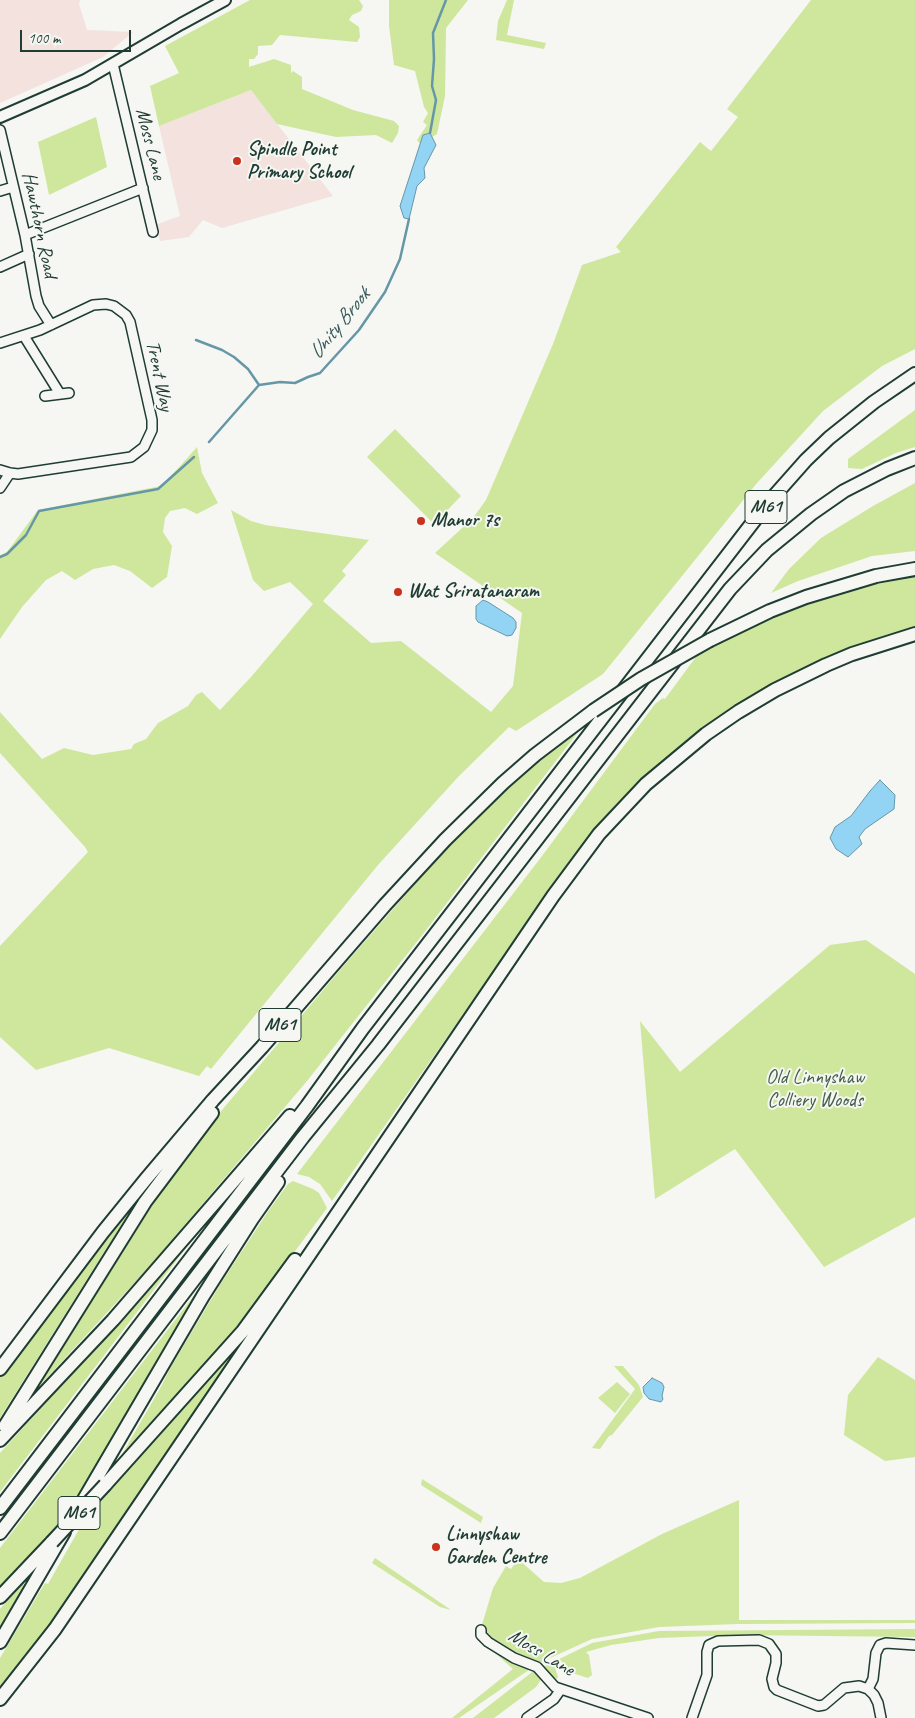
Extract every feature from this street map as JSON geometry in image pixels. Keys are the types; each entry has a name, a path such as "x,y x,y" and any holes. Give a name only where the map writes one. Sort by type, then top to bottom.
{"highway":[{"name":"M61","path":"0,1508 302,1113 363,1028 789,478 852,418 914,375"},
{"name":"M61","path":"0,1533 303,1137 378,1045 659,679 742,575 779,538 827,502 872,477 915,458"},
{"name":"M61","path":"0,1369 116,1217 213,1100 262,1047 385,905 457,828 529,760 592,711 641,679 710,640 770,611 806,597 876,576 915,569"},
{"name":"M61","path":"0,1699 54,1628 553,896 599,834 646,784 706,734 738,712 775,690 826,665 852,654 915,634"},
{"name":"M61","path":"0,1440 113,1320 363,1028"},
{"name":"M61","path":"0,1642 227,1257 274,1188 378,1045"},
{"name":"M61","path":"0,1434 145,1202 262,1047"},
{"name":"M61","path":"0,1597 105,1484 243,1330 436,1067"}],"main road":[{"path":"0,117 85,80 225,0"}],"street":[{"name":"Moss Lane","path":"113,64 153,232"},
{"name":"Hawthorn Road","path":"0,130 25,235 39,306 52,325"},
{"path":"0,192 13,187"},
{"path":"25,235 143,188"},
{"path":"0,267 29,254"},
{"name":"Trent Way","path":"0,342 24,336 52,325 93,305 114,306 126,315 130,322 152,420 152,430 144,447 131,457 18,474 0,470"},
{"path":"24,336 64,394 45,396"},
{"path":"0,488 10,473"},
{"name":"Moss Lane","path":"481,1630 482,1637 488,1642 514,1658 537,1667 552,1684 561,1689 648,1718"},
{"path":"692,1718 707,1675 708,1648 712,1643 718,1641 759,1640 769,1644 775,1650 777,1658 772,1679 774,1687 781,1693 818,1706 829,1702 844,1688 859,1686 868,1689 874,1695 881,1718"},
{"path":"868,1689 873,1679 876,1653 880,1645 886,1642 915,1645"},
{"path":"527,1718 554,1699 561,1689"}],"shaded area":[{"path":"0,0 80,0 79,4 87,30 133,32 103,57 0,103"},
{"name":"Spindle Point Primary School","path":"251,90 333,196 222,228 203,220 189,237 160,241 155,225 180,216 159,126"}],"green space":[{"path":"250,0 359,0 363,6 361,11 352,15 349,20 359,27 360,37 357,42 280,35 272,45 258,46 258,54 254,59 249,59 249,67 274,59 291,65 291,73 293,71 302,77 302,89 353,110 394,121 399,126 398,133 392,143 376,135 336,137 277,124 251,90 159,126 150,86 179,73 165,46"},
{"path":"389,0 468,0 446,28 445,96 437,134 432,137 430,133 423,135 420,144 417,140 427,125 423,122 428,113 424,107 415,71 394,65 389,26"},
{"path":"507,0 514,0 507,35 546,43 544,49 496,40 498,21"},
{"path":"811,0 915,0 915,349 882,366 823,411 757,483 603,674 516,731 509,727 458,777 378,865 211,1069 207,1066 199,1076 109,1048 36,1070 0,1037 0,946 88,852 0,753 0,712 42,759 64,748 93,755 131,749 134,744 146,739 158,723 188,706 196,695 202,692 220,710 251,677 313,604 290,582 264,591 253,580 231,510 251,521 265,525 369,540 342,571 346,575 323,601 371,643 401,641 491,712 513,686 522,613 435,553 473,518 486,500 553,344 582,265 621,252 616,247 700,142 711,151 738,117 727,109"},
{"path":"96,117 107,167 49,195 38,142"},
{"path":"915,410 915,447 896,453 862,469 848,468 848,459"},
{"path":"395,429 461,496 434,524 367,457"},
{"path":"197,447 202,473 218,503 197,514 185,508 170,511 165,518 163,532 172,546 167,577 152,588 130,571 114,565 93,569 75,580 62,571 46,580 22,607 0,639 0,555 7,552 38,510 161,486"},
{"path":"915,483 915,551 872,556 798,581 771,593 789,569 821,538"},
{"path":"915,575 915,630 887,637 683,746 537,909 332,1201 320,1184 309,1177 297,1174 539,860 655,704 663,698 665,699 701,650 772,613 881,580"},
{"path":"582,727 307,1081 150,1266 33,1393 134,1229 195,1142 346,963 458,835 543,754"},
{"name":"Old Linnyshaw Colliery Woods","path":"866,940 915,974 915,1217 824,1267 735,1149 655,1199 640,1021 680,1072 830,945"},
{"path":"293,1181 319,1193 327,1208 253,1308 117,1463 169,1370 221,1283 269,1210 288,1184"},
{"path":"140,1195 0,1418 0,1377"},
{"path":"197,1232 0,1492 0,1453 44,1405 42,1403"},
{"path":"212,1272 65,1519 0,1590 0,1548"},
{"path":"233,1353 235,1354 48,1630 0,1691 0,1658 45,1583 48,1584 86,1517"},
{"path":"878,1357 915,1380 915,1457 885,1461 844,1435 848,1395"},
{"path":"614,1366 623,1366 639,1385 643,1397 600,1449 592,1448 635,1389"},
{"path":"617,1382 630,1394 615,1413 598,1398"},
{"path":"422,1479 483,1517 481,1523 421,1485"},
{"path":"739,1500 739,1620 915,1620 915,1623 738,1624 659,1627 592,1639 539,1663 459,1718 452,1718 513,1669 478,1638 493,1588 506,1566 511,1569 518,1559 544,1582 561,1583 580,1578 662,1534"},
{"path":"375,1558 451,1610 440,1607 372,1563"},
{"path":"27,1583 0,1631 0,1609 22,1585"},
{"path":"915,1629 915,1637 738,1635 659,1638 611,1645 586,1652 589,1655 592,1675 588,1678 569,1672 564,1668 561,1660 554,1664 557,1679 548,1674 543,1667 592,1643 659,1631"},
{"path":"536,1669 543,1677 536,1687 494,1718 473,1718"}],"water":[{"path":"430,133 436,145 424,168 425,178 417,186 409,219 404,218 400,206 423,135"},
{"path":"483,600 513,618 516,622 516,628 512,635 507,636 478,622 476,619 476,606"},
{"path":"880,780 895,795 894,809 865,829 859,837 862,844 848,857 836,849 830,838 835,827 851,816"},
{"path":"652,1378 662,1383 664,1387 661,1402 649,1399 644,1393 643,1387"}],"waterway":[{"name":"Unity Brook","path":"430,133 436,100 432,86 433,33 446,0"},
{"name":"Unity Brook","path":"209,442 259,385 280,382 295,383 320,373 359,330 385,292 400,259 409,219"},
{"path":"196,340 234,357 248,369 259,385"},
{"name":"Unity Brook","path":"0,557 7,554 26,535 39,511 158,489 194,457"}],"place":[{"name":"Spindle Point Primary School","path":"237,161"},
{"name":"Manor 7s","path":"421,521"},
{"name":"Wat Sriratanaram","path":"398,592"},
{"name":"Linnyshaw Garden Centre","path":"436,1547"}]}
